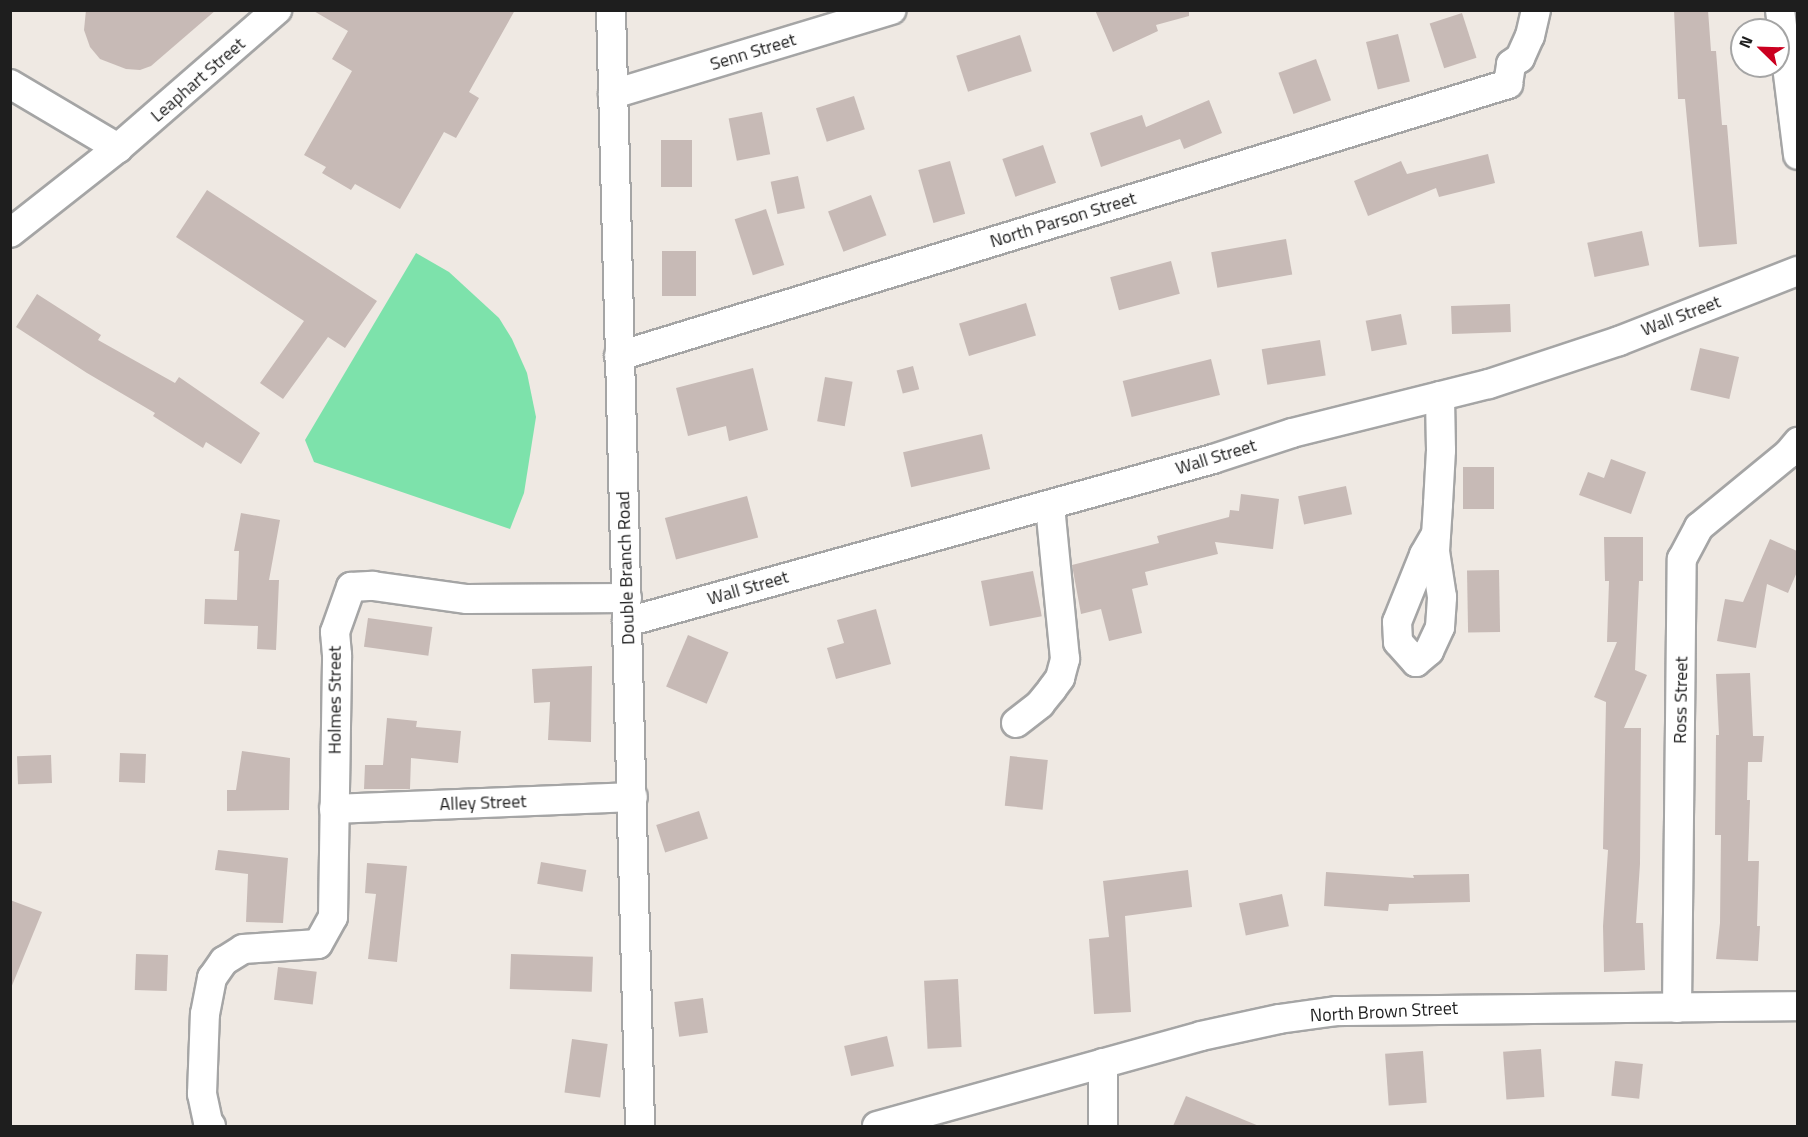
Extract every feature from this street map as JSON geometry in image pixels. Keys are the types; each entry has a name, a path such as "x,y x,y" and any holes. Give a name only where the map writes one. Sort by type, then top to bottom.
{"street":[{"name":"Leaphart Street","path":"10,233 118,148 277,10"},
{"name":"Double Branch Road","path":"611,10 640,1126"},
{"name":"Senn Street","path":"613,94 811,22 892,10"},
{"name":"North Parson Street","path":"619,356 1508,84 1511,64 1520,58 1530,36 1536,10"},
{"path":"1780,10 1797,155"},
{"path":"10,84 118,148"},
{"name":"Wall Street","path":"627,610 1050,505 1213,459 1292,433 1489,384 1618,340 1797,271"},
{"path":"1436,534 1441,450 1440,396"},
{"name":"Ross Street","path":"1677,1008 1682,559 1699,527 1788,454 1797,442"},
{"path":"1016,723 1040,704 1052,689 1060,678 1065,658 1050,505"},
{"name":"Holmes Street","path":"211,1126 208,1122 202,1094 205,1014 212,978 224,961 243,950 318,944 333,917 337,655 335,632 351,587 373,586 467,598 627,610"},
{"name":"Alley Street","path":"334,809 633,797"},
{"name":"North Brown Street","path":"877,1126 1201,1036 1337,1011 1542,1006 1677,1008 1797,1005"},
{"path":"1103,1063 1103,1126"}],"green space":[{"path":"416,253 449,272 499,318 512,339 527,373 536,417 524,493 510,529 314,462 305,440"}],"building":[{"path":"86,10 216,10 151,66 140,70 126,69 100,59 90,47 84,30"},
{"path":"312,10 515,10 469,92 479,98 456,138 444,132 400,209 355,184 351,190 322,173 326,167 304,155 352,71 332,59 348,31"},
{"path":"1095,10 1189,10 1189,16 1156,25 1158,31 1113,52"},
{"path":"1674,10 1708,10 1711,51 1716,51 1722,125 1727,125 1737,244 1699,247 1685,99 1678,99"},
{"path":"1462,13 1477,58 1444,68 1430,24"},
{"path":"1398,34 1410,82 1378,90 1366,42"},
{"path":"1020,35 1032,71 968,92 956,56"},
{"path":"1316,59 1331,100 1293,114 1278,73"},
{"path":"854,96 865,129 827,142 816,108"},
{"path":"1209,100 1222,133 1184,149 1180,139 1101,167 1090,133 1142,115 1146,127"},
{"path":"762,112 770,154 737,161 729,118"},
{"path":"661,140 692,140 692,187 661,187"},
{"path":"1043,145 1056,183 1015,197 1002,159"},
{"path":"1488,154 1495,183 1439,197 1436,188 1368,216 1354,181 1401,161 1407,174"},
{"path":"950,161 965,214 933,223 918,170"},
{"path":"798,176 805,208 777,214 771,182"},
{"path":"207,190 377,301 345,348 328,337 283,399 260,383 304,321 176,237"},
{"path":"871,195 886,235 843,252 828,211"},
{"path":"766,209 784,265 753,275 735,219"},
{"path":"1642,231 1649,265 1595,277 1587,243"},
{"path":"1286,239 1292,274 1217,288 1211,252"},
{"path":"662,251 696,251 696,296 662,296"},
{"path":"1171,261 1180,294 1119,310 1110,277"},
{"path":"37,294 101,335 98,340 175,383 179,377 260,433 241,464 206,442 203,448 153,416 155,413 16,327"},
{"path":"1026,303 1036,336 969,356 959,323"},
{"path":"1510,304 1511,332 1452,334 1451,306"},
{"path":"1401,314 1407,344 1372,351 1366,321"},
{"path":"1320,340 1326,376 1267,385 1262,349"},
{"path":"1700,348 1739,357 1729,399 1690,390"},
{"path":"1211,359 1220,395 1132,417 1123,381"},
{"path":"913,366 919,389 903,394 897,370"},
{"path":"753,368 768,430 729,441 726,426 688,436 676,388"},
{"path":"825,377 853,382 845,426 817,421"},
{"path":"982,434 990,469 911,487 903,452"},
{"path":"1611,459 1646,472 1631,514 1579,495 1588,472 1604,478"},
{"path":"1463,467 1494,467 1494,509 1463,509"},
{"path":"1346,486 1352,514 1304,525 1298,496"},
{"path":"1241,494 1279,499 1273,549 1215,542 1218,554 1145,572 1148,585 1132,589 1142,633 1109,641 1101,609 1081,614 1072,565 1159,543 1157,536 1229,517 1230,510 1239,511"},
{"path":"747,496 758,538 676,560 665,518"},
{"path":"241,513 280,520 269,580 279,580 276,650 257,649 258,626 204,624 205,599 237,600 239,551 234,551"},
{"path":"1604,537 1643,537 1643,581 1639,581 1635,670 1647,675 1624,728 1641,728 1640,864 1636,923 1643,923 1645,970 1604,972 1603,926 1608,850 1603,849 1606,702 1594,697 1617,642 1607,642 1609,581 1605,581"},
{"path":"1770,539 1797,551 1797,572 1788,593 1767,584 1756,648 1717,641 1725,599 1743,602"},
{"path":"1499,570 1500,632 1468,633 1467,571"},
{"path":"1033,571 1042,616 990,626 981,581"},
{"path":"876,609 891,664 836,679 827,648 844,643 837,620"},
{"path":"368,618 432,627 428,656 364,647"},
{"path":"688,635 729,652 707,704 666,687"},
{"path":"592,666 591,742 548,740 550,702 534,703 532,669"},
{"path":"1750,673 1753,736 1764,736 1762,762 1748,762 1747,800 1750,800 1748,861 1759,861 1758,961 1716,959 1720,923 1721,835 1715,835 1716,735 1719,735 1716,674"},
{"path":"387,718 417,721 416,727 461,731 458,763 411,758 410,789 364,789 365,765 383,765"},
{"path":"242,751 290,758 289,810 227,811 227,790 236,790"},
{"path":"120,753 146,754 145,783 119,782"},
{"path":"51,755 52,783 18,784 17,756"},
{"path":"1010,756 1048,760 1043,810 1005,806"},
{"path":"699,811 708,839 665,852 656,825"},
{"path":"218,850 288,858 283,923 246,922 248,874 215,870"},
{"path":"541,862 586,870 582,892 537,884"},
{"path":"367,863 407,866 397,962 368,959 376,894 365,893"},
{"path":"1188,870 1192,907 1125,916 1131,1012 1094,1014 1089,939 1109,937 1103,881"},
{"path":"1326,872 1414,878 1413,875 1469,874 1470,902 1389,904 1388,911 1324,906"},
{"path":"1282,894 1289,926 1246,935 1239,903"},
{"path":"10,900 42,912 11,988 10,988"},
{"path":"136,954 168,955 167,991 135,990"},
{"path":"511,954 593,957 592,992 510,989"},
{"path":"278,967 317,972 313,1005 274,1000"},
{"path":"958,979 962,1047 928,1049 924,981"},
{"path":"703,998 708,1033 679,1037 674,1002"},
{"path":"887,1036 894,1066 851,1076 844,1046"},
{"path":"572,1039 608,1044 600,1097 564,1092"},
{"path":"1541,1049 1544,1097 1506,1100 1503,1052"},
{"path":"1423,1051 1427,1103 1389,1106 1385,1054"},
{"path":"1615,1061 1643,1064 1639,1099 1611,1096"},
{"path":"1186,1096 1259,1126 1173,1126"}]}
